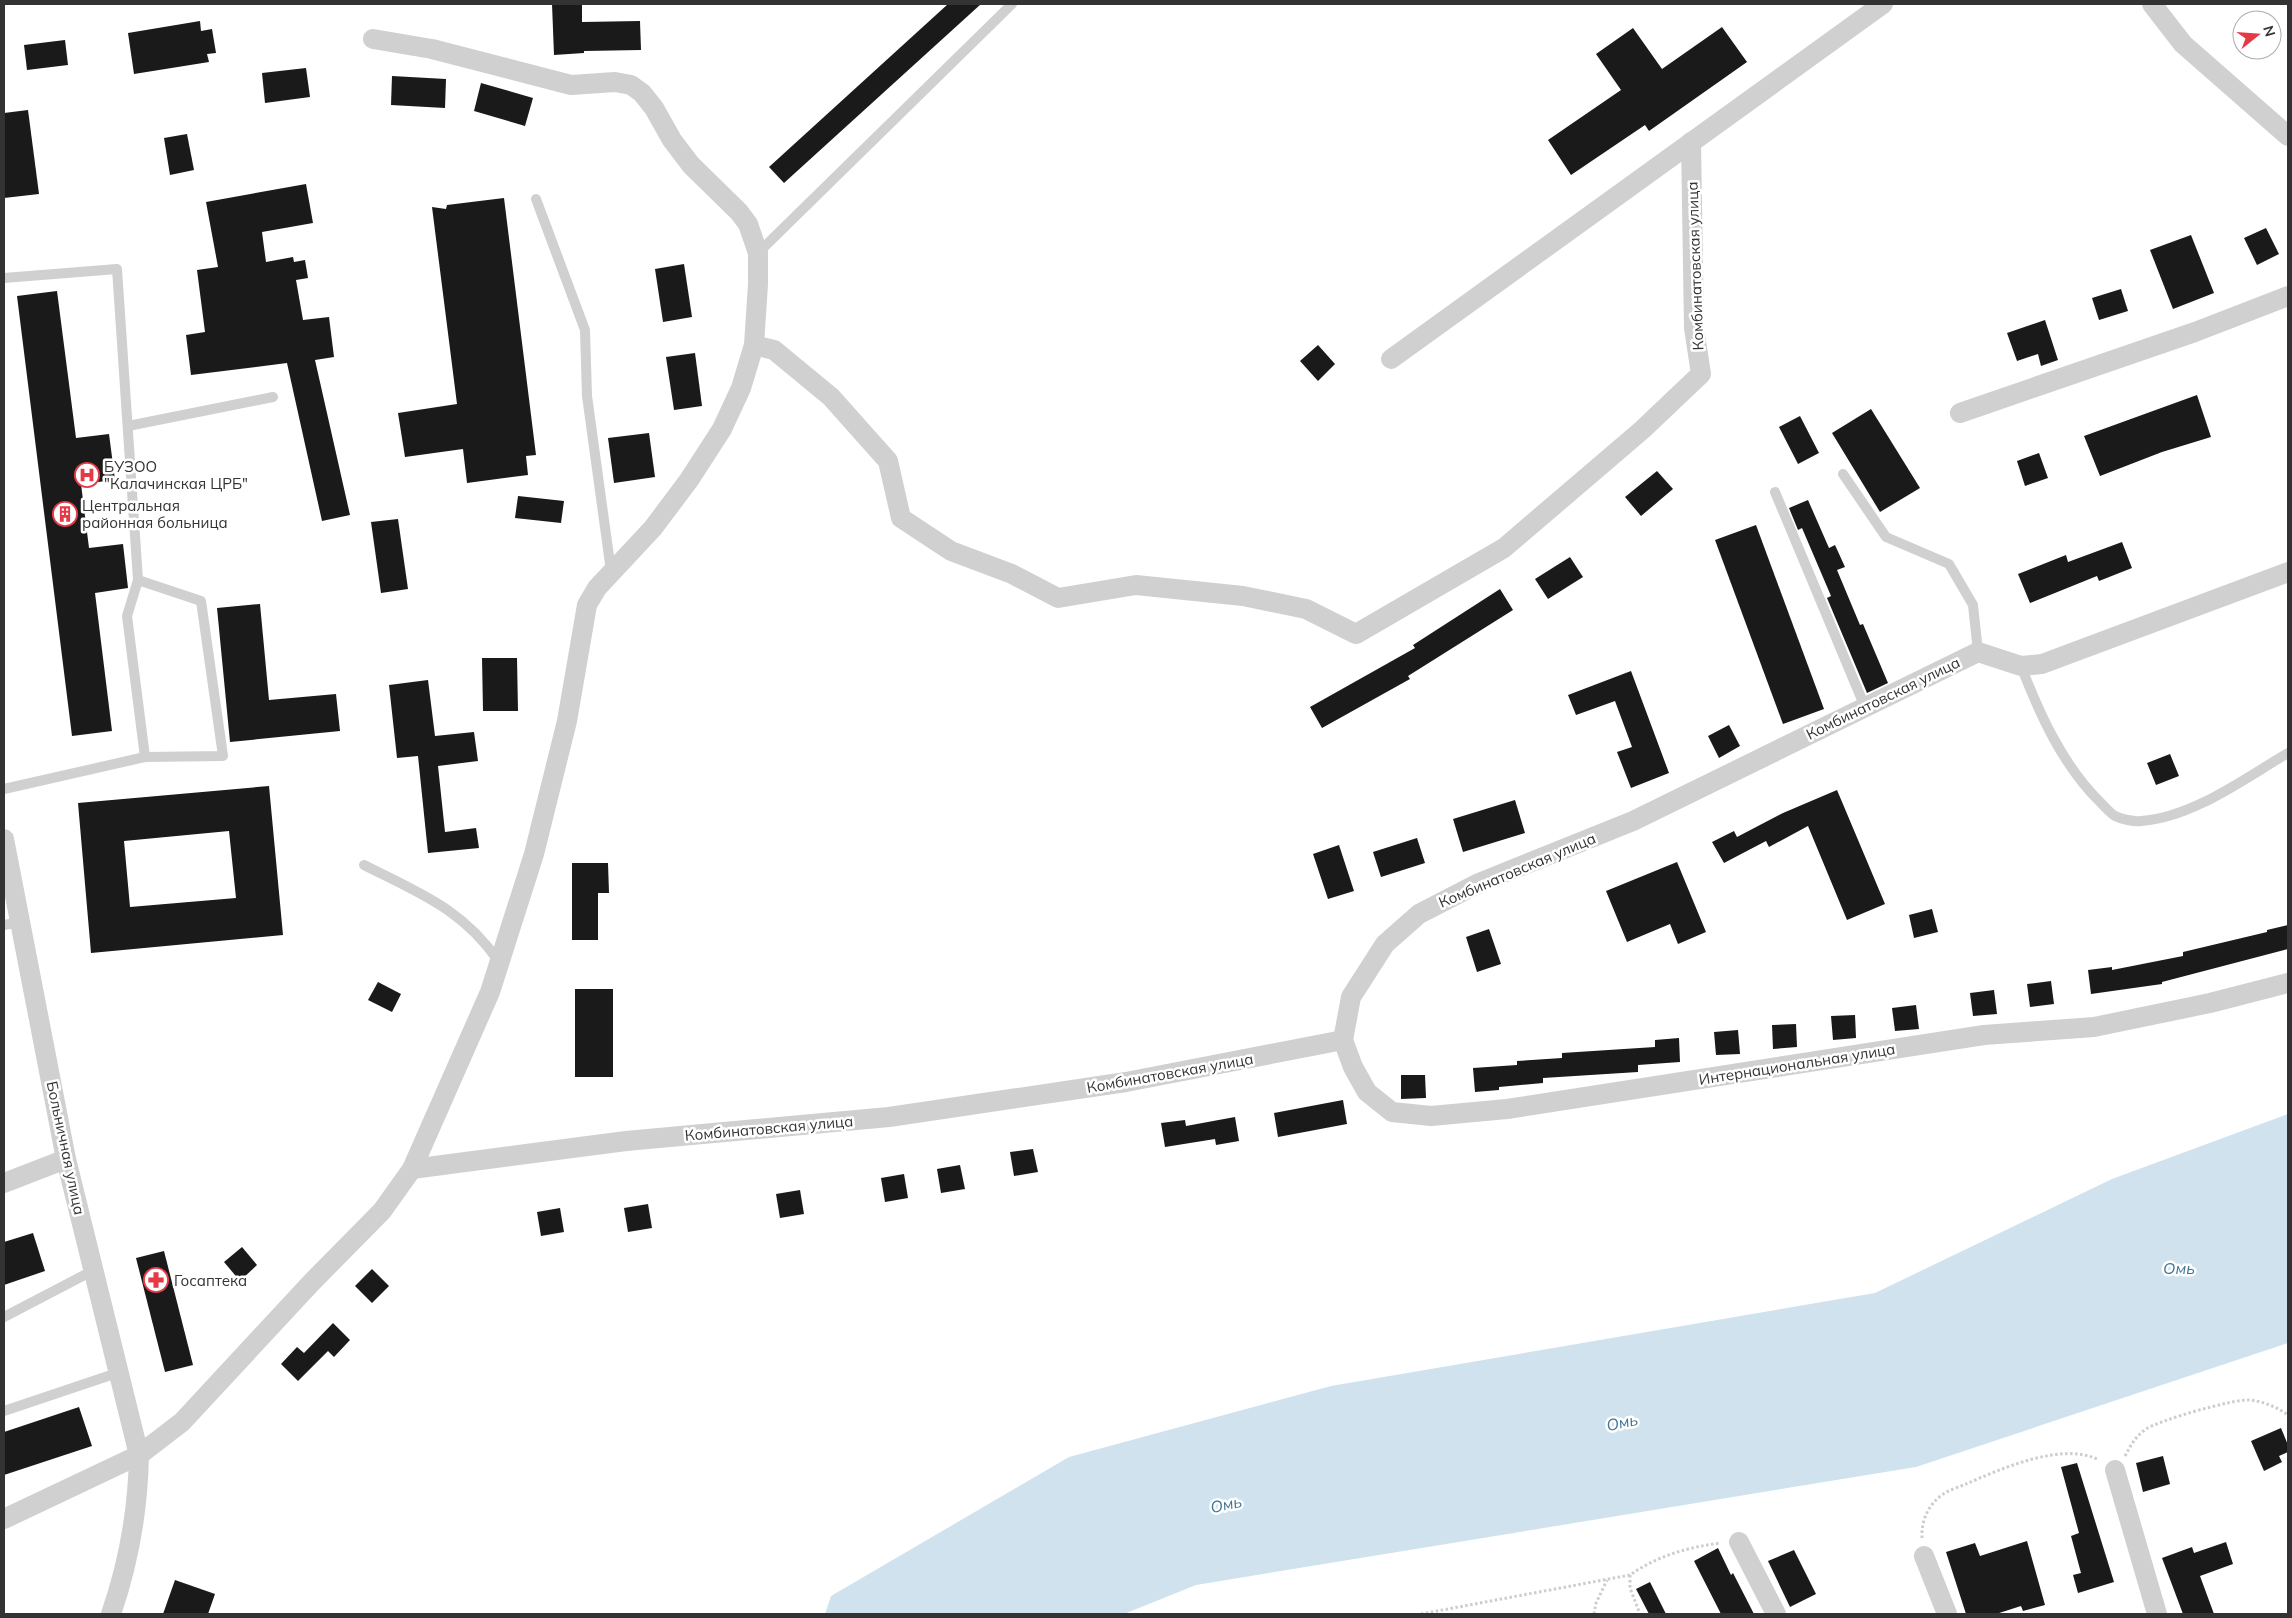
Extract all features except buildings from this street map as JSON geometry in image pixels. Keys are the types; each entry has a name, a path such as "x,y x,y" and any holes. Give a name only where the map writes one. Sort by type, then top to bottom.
{"street":[{"path":"1391,360 1883,4"},
{"path":"2152,4 2183,44 2288,136"},
{"path":"4,1519 139,1455 182,1422 213,1391 305,1289 382,1211 412,1169 490,992 534,854 567,721 587,605 596,588 653,528 689,480 717,436 742,388 754,345 758,253 748,224 740,212 692,165 672,140 654,108 642,93 630,85 615,82 571,84 432,49 373,39"},
{"name":"Комбинатовская улица","path":"754,345 774,350 831,397 888,461 901,518 951,551 1012,574 1058,598 1136,584 1244,596 1306,609 1356,634 1504,548 1635,436 1700,374 1694,328 1691,142"},
{"path":"1960,413 2195,332 2288,296"},
{"name":"Комбинатовская улица","path":"412,1169 626,1141 889,1117 1126,1082 1343,1040 1352,997 1385,944 1419,914 1479,883 1633,821 1978,652 2021,666 2042,664 2288,572"},
{"name":"Больничная улица","path":"4,839 12,923 66,1159 139,1455 136,1505 124,1576 111,1614"},
{"name":"Интернациональная улица","path":"1343,1040 1353,1068 1367,1092 1392,1112 1431,1116 1507,1109 1984,1035 2094,1027 2210,1003 2288,983"},
{"path":"4,1183 66,1159"},
{"path":"2115,1470 2157,1614"},
{"path":"1739,1542 1776,1614"},
{"path":"1924,1556 1947,1614"}],"lane":[{"path":"758,253 1012,4"},
{"path":"536,199 585,330 587,396 611,571"},
{"path":"4,278 117,269 138,580 127,616 146,757"},
{"path":"128,426 273,397"},
{"path":"1843,474 1886,537 1949,564 1973,605 1978,652"},
{"path":"1775,492 1864,707"},
{"path":"4,789 146,757 223,756 201,601 138,580"},
{"path":"2021,666 2037,708 2062,752 2089,791 2114,816 2139,822 2158,819 2196,807 2288,753"},
{"path":"364,865 428,897 462,919 483,940 500,963"},
{"path":"4,1317 94,1270"},
{"path":"4,1411 120,1372"}],"path":[{"path":"1924,1556 1921,1535 1925,1514 1942,1494 1983,1476 2040,1457 2075,1453 2097,1458 2115,1470 2133,1440 2148,1428 2207,1408 2248,1400 2279,1408 2288,1415"},
{"path":"1421,1614 1630,1575 1651,1561 1688,1549 1739,1542"},
{"path":"1630,1575 1630,1588 1640,1614"},
{"path":"1594,1614 1596,1603 1607,1579"}],"water":[{"name":"Омь","path":"2288,1114 2288,1343 1916,1467 1196,1585 1124,1614 825,1614 831,1596 1069,1457 1331,1386 1875,1293 2112,1179"}],"place":[{"name":"БУЗОО \"Калачинская ЦРБ\"","path":"87,475"},
{"name":"Центральная районная больница","path":"65,514"},
{"name":"Госаптека","path":"156,1280"}]}
